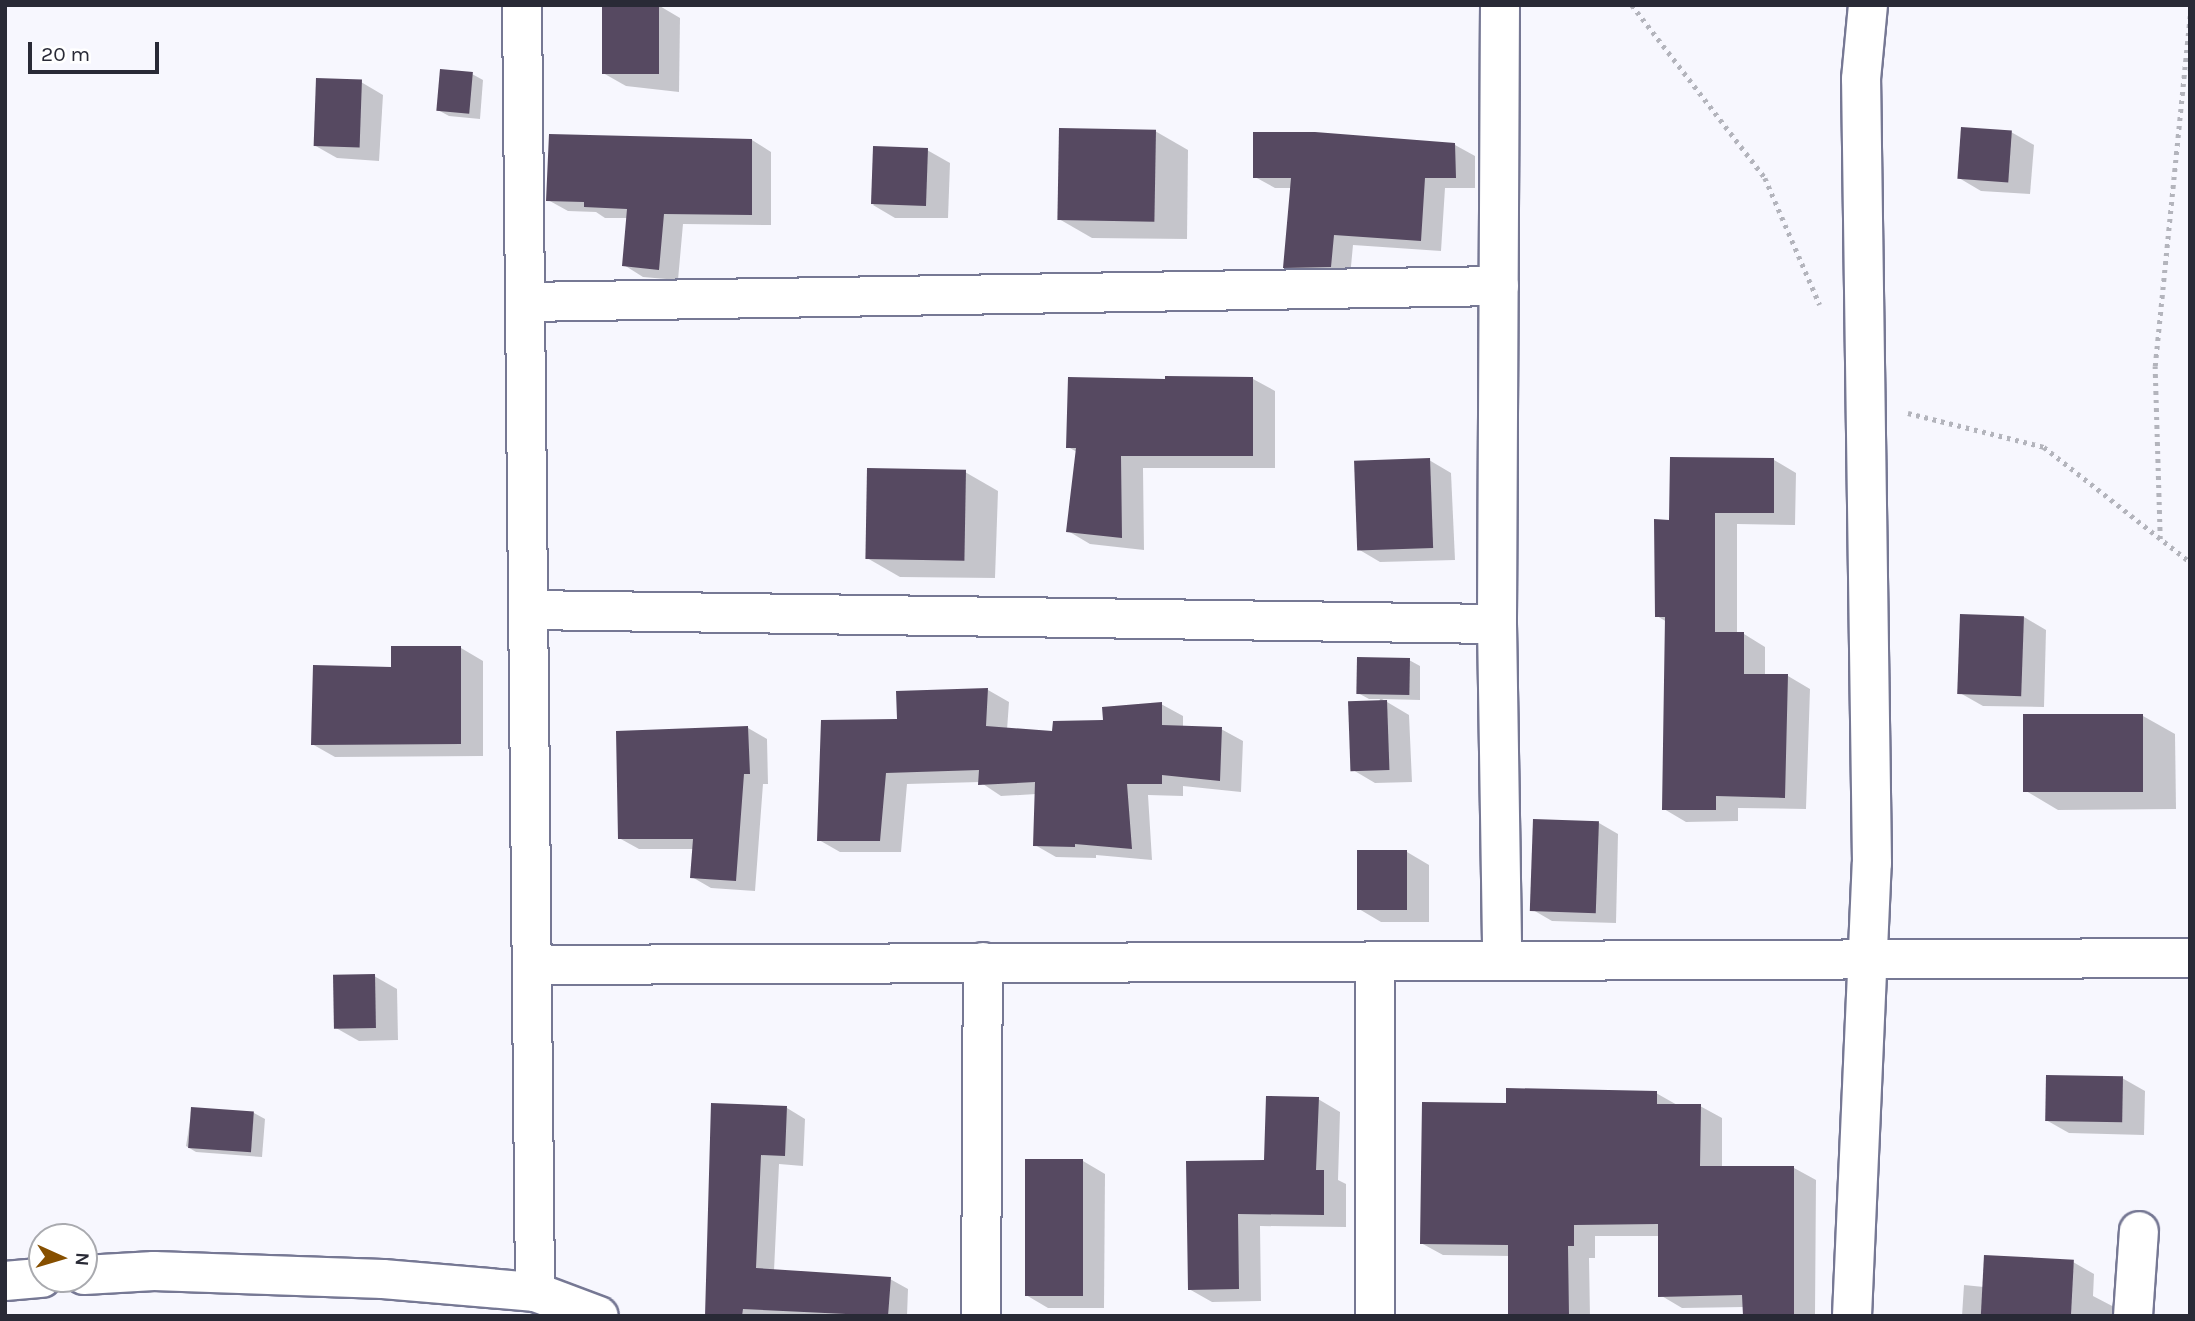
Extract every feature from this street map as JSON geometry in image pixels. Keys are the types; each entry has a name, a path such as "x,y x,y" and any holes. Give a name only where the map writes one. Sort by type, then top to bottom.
{"street":[{"path":"522,5 535,1292"},
{"path":"1500,5 1497,624 1502,960"},
{"path":"1852,1316 1872,863 1863,402 1861,79 1868,5"},
{"path":"525,302 1499,285"},
{"path":"528,610 1497,624"},
{"path":"531,965 2190,958"},
{"path":"1375,961 1375,1316"},
{"path":"981,1316 983,962"},
{"path":"2133,1316 2139,1231"},
{"path":"98,1274 154,1270 356,1278 535,1292 599,1316"},
{"path":"5,1281 28,1279"}],"path":[{"path":"1632,5 1765,178 1825,315"},
{"path":"2160,539 2155,366 2190,16"},
{"path":"1863,402 2044,447 2190,562"}],"building":[{"path":"602,5 659,5 659,74 602,74"},
{"path":"440,69 473,72 469,114 436,111"},
{"path":"316,78 362,80 360,148 314,146"},
{"path":"1961,127 2012,131 2008,182 1957,179"},
{"path":"1059,128 1156,130 1154,222 1057,220"},
{"path":"1253,132 1315,132 1455,143 1456,178 1425,178 1421,241 1334,235 1331,267 1283,268 1291,178 1253,178"},
{"path":"549,134 752,139 752,215 664,214 659,270 622,266 627,209 584,207 584,202 546,201"},
{"path":"873,146 928,148 926,206 871,204"},
{"path":"1165,376 1253,377 1253,456 1121,456 1122,538 1066,532 1076,448 1066,448 1068,377 1165,379"},
{"path":"1670,457 1774,458 1774,513 1715,513 1715,632 1744,632 1744,674 1788,674 1785,798 1716,796 1716,810 1662,810 1665,617 1655,617 1654,519 1669,520"},
{"path":"1430,458 1433,548 1357,551 1354,461"},
{"path":"867,468 966,470 964,561 865,559"},
{"path":"1960,614 2024,616 2021,696 1957,694"},
{"path":"391,646 461,646 461,744 311,745 313,665 391,667"},
{"path":"1357,657 1410,658 1409,695 1356,694"},
{"path":"988,688 986,726 1052,731 1053,721 1103,720 1102,707 1162,702 1162,725 1222,727 1220,781 1162,775 1162,784 1127,784 1132,849 1075,844 1075,847 1033,846 1035,782 978,785 979,770 886,773 880,841 817,841 821,720 897,719 896,691"},
{"path":"1387,700 1389,770 1350,771 1348,701"},
{"path":"2023,714 2143,714 2143,792 2023,792"},
{"path":"748,726 750,774 744,774 736,881 690,878 693,839 618,839 616,731"},
{"path":"1533,819 1599,821 1596,913 1530,911"},
{"path":"1357,850 1407,850 1407,910 1357,910"},
{"path":"375,974 376,1028 334,1029 333,975"},
{"path":"2046,1075 2123,1076 2122,1122 2045,1121"},
{"path":"1506,1088 1657,1091 1657,1104 1701,1104 1700,1166 1794,1166 1794,1316 1743,1316 1742,1295 1658,1297 1658,1224 1574,1225 1574,1246 1568,1246 1569,1316 1508,1316 1508,1245 1420,1244 1422,1102 1506,1103"},
{"path":"1266,1096 1319,1097 1316,1170 1324,1170 1324,1215 1238,1214 1239,1289 1188,1290 1186,1161 1264,1160"},
{"path":"711,1103 787,1106 785,1156 761,1155 756,1268 891,1277 888,1316 743,1309 742,1316 705,1316"},
{"path":"191,1107 254,1111 251,1152 188,1148"},
{"path":"1025,1159 1083,1159 1083,1296 1025,1296"},
{"path":"1984,1255 2074,1260 2071,1316 1981,1316"}]}
